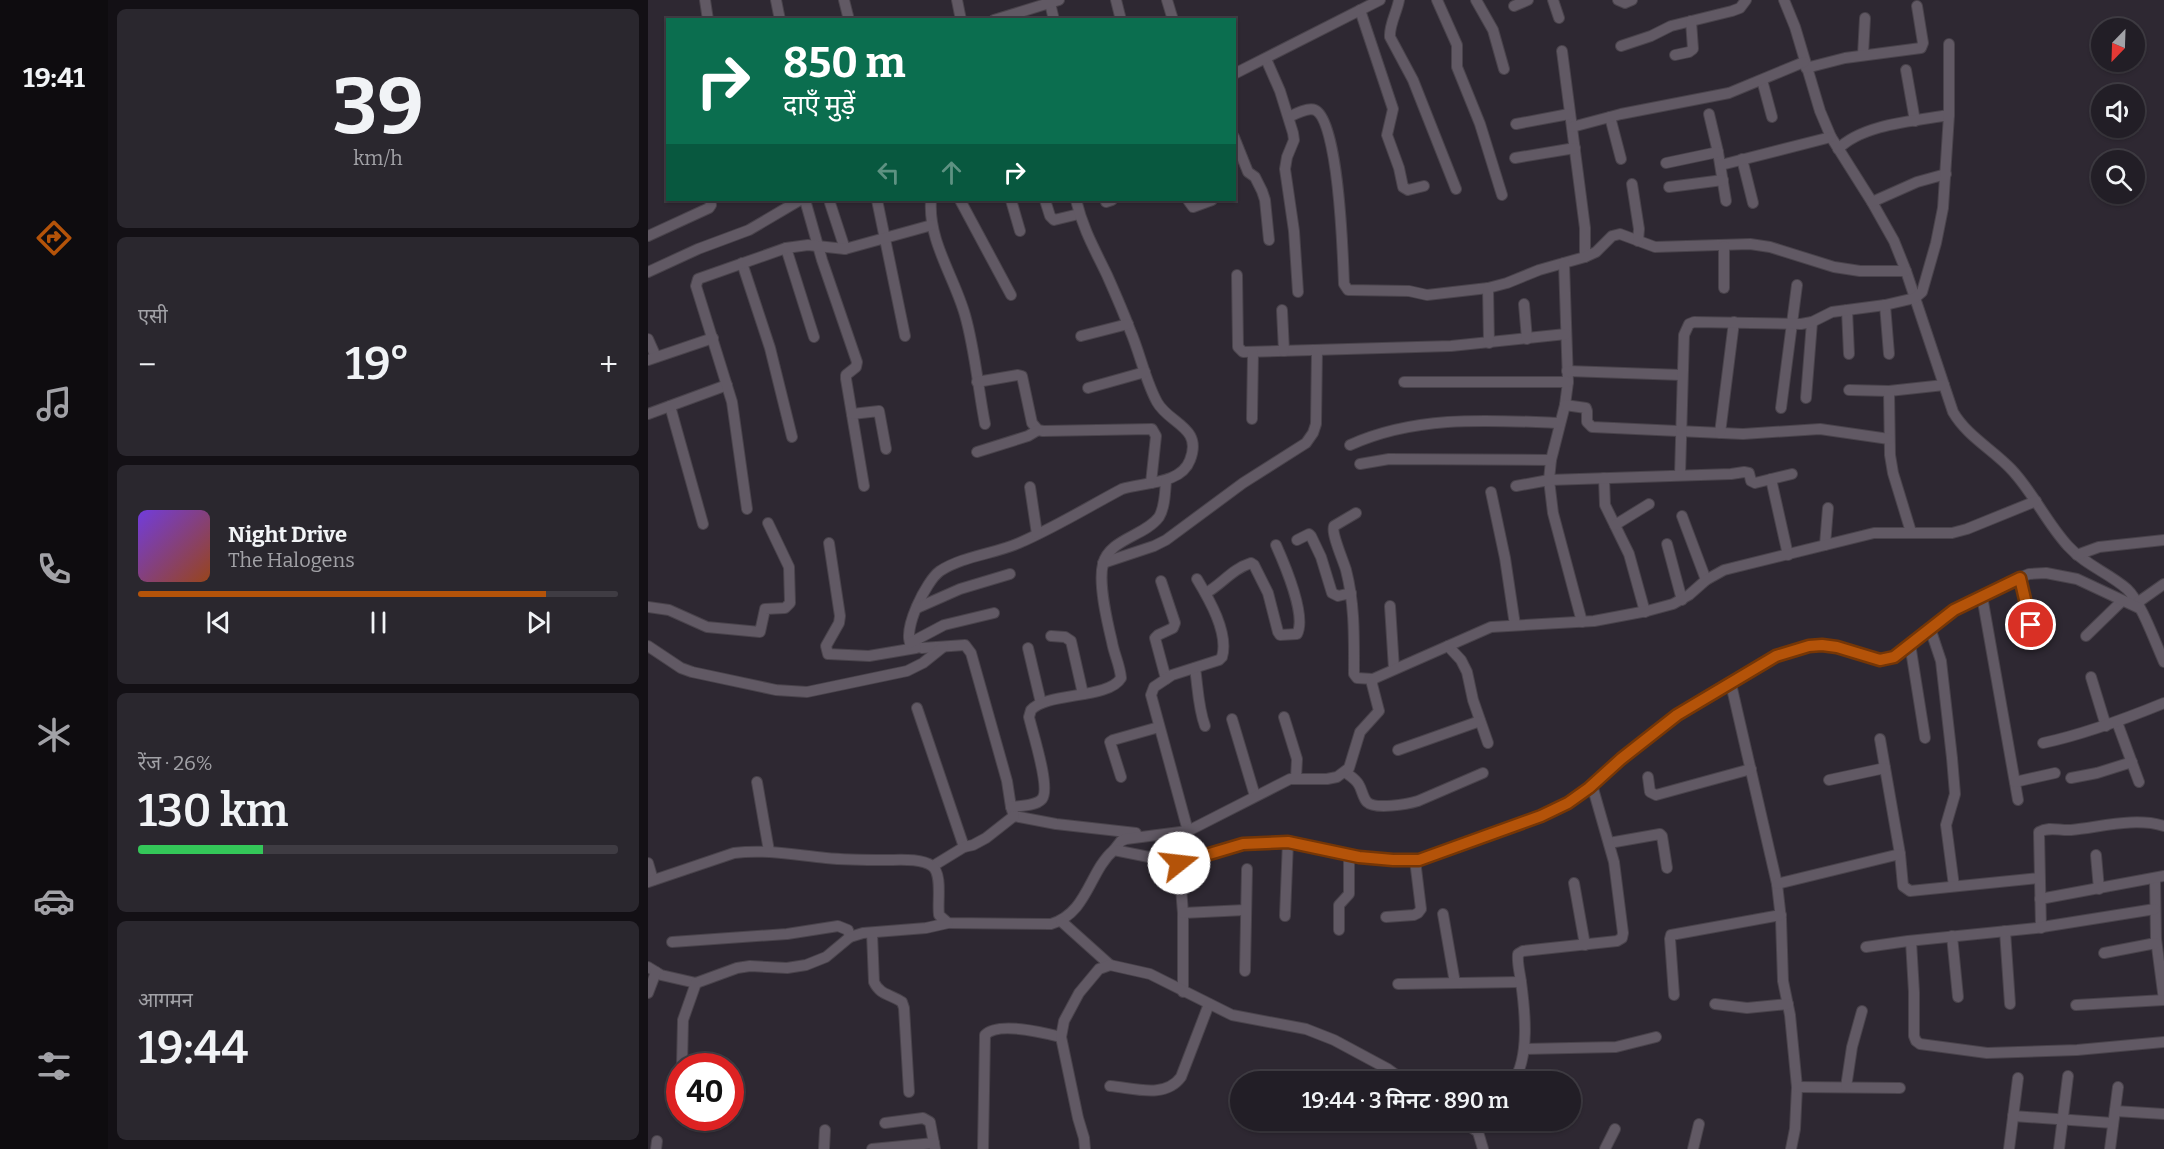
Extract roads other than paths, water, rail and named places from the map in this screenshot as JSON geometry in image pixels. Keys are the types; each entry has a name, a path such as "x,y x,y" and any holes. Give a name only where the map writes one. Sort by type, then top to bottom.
{"street":[{"path":"705,0 708,18"},
{"path":"776,0 780,18"},
{"path":"844,0 848,18"},
{"path":"957,0 961,18"},
{"path":"1116,0 1120,18"},
{"path":"1168,0 1172,18"},
{"path":"1236,73 1380,0"},
{"path":"1399,0 1396,16 1390,29 1390,37 1413,80 1456,189"},
{"path":"1476,0 1493,30 1504,69"},
{"path":"1514,6 1528,0"},
{"path":"1553,0 1559,18"},
{"path":"1618,0 1624,3 1632,0"},
{"path":"1621,46 1651,36 1671,26 1732,12 1740,8 1746,0"},
{"path":"1784,0 1831,137 1894,241 1916,298 1953,412 1969,433 2001,459 2036,501 2058,535 2077,555 2126,588 2138,605 2164,662"},
{"path":"1002,18 1054,2 1054,18"},
{"path":"1572,127 1610,117 1707,99 1805,65 1923,46 1917,6"},
{"path":"1440,7 1457,45 1457,67 1480,124 1502,195"},
{"path":"1360,9 1393,109 1387,135 1399,168 1402,187 1408,190 1424,186"},
{"path":"1863,55 1864,18"},
{"path":"1675,55 1693,49 1691,21"},
{"path":"1680,475 1684,335 1689,324 1734,322 1801,324 1812,322 1832,312 1885,305 1916,298 1924,287 1936,243 1946,174 1949,44"},
{"path":"1562,51 1586,228 1585,257"},
{"path":"1266,59 1287,112 1294,140 1287,157 1286,169 1294,231 1298,292"},
{"path":"1906,70 1915,121"},
{"path":"1762,81 1772,117"},
{"path":"1287,112 1311,109 1321,116 1336,171 1345,288 1352,291 1409,291 1427,295 1488,288 1585,257 1596,252 1612,236 1620,234 1655,247 1750,244 1770,247 1834,267 1860,271 1906,271"},
{"path":"1516,124 1569,114"},
{"path":"1709,114 1721,165 1726,201"},
{"path":"1838,149 1856,135 1949,115"},
{"path":"1610,117 1622,159"},
{"path":"1721,165 1831,137"},
{"path":"1236,142 1248,172 1254,177 1262,191 1269,240"},
{"path":"1515,158 1575,148"},
{"path":"1666,163 1718,152"},
{"path":"1742,159 1753,203"},
{"path":"1872,202 1917,183 1946,174"},
{"path":"1668,187 1723,180"},
{"path":"1632,184 1639,230 1638,241"},
{"path":"648,236 709,208 710,201"},
{"path":"648,272 698,249 749,230 798,201"},
{"path":"805,201 857,362 856,367 846,375 846,379 864,486"},
{"path":"877,201 905,336"},
{"path":"931,201 934,235 964,314 985,424"},
{"path":"961,201 1011,295"},
{"path":"1011,201 1020,231"},
{"path":"1044,201 1054,220 1079,214"},
{"path":"913,645 908,640 909,629 924,592 939,572 952,565 1002,550 1122,489 1166,481 1190,462 1190,433 1158,405 1128,324 1106,272 1091,246 1076,201"},
{"path":"1189,201 1193,207 1209,201"},
{"path":"830,204 845,249"},
{"path":"747,509 735,421 727,385 696,282 701,278 786,248 808,245 819,248 845,249 932,225"},
{"path":"1724,246 1724,288"},
{"path":"786,248 814,337"},
{"path":"742,263 770,348 792,438"},
{"path":"1564,263 1568,376 1565,405 1551,460 1549,480 1553,513 1582,622"},
{"path":"1237,275 1238,347 1243,352 1411,348 1489,343 1566,334"},
{"path":"1781,408 1797,285"},
{"path":"1488,288 1489,343"},
{"path":"1524,304 1527,339"},
{"path":"1885,305 1890,354"},
{"path":"1282,310 1284,351"},
{"path":"1847,310 1849,354"},
{"path":"1720,433 1734,322"},
{"path":"1806,398 1812,322"},
{"path":"1081,336 1128,324"},
{"path":"648,339 652,359 713,338"},
{"path":"1103,563 1166,540 1243,483 1306,442 1316,424 1317,350"},
{"path":"1252,419 1253,352"},
{"path":"1088,388 1145,372"},
{"path":"1404,382 1568,376 1682,375"},
{"path":"977,382 1022,376 1032,423 1038,429 1050,432 1152,429 1156,436 1151,483"},
{"path":"648,414 727,385"},
{"path":"1849,390 1889,391 1944,385"},
{"path":"1889,391 1889,439 1893,473 1911,532"},
{"path":"1565,405 1586,408 1587,422 1592,427 1772,434 1820,429 1889,439"},
{"path":"670,406 703,524"},
{"path":"852,414 879,411 886,449"},
{"path":"1350,445 1396,429 1453,421 1560,423"},
{"path":"977,452 1024,438 1038,429"},
{"path":"1360,464 1389,459 1551,460"},
{"path":"1516,486 1549,480 1744,472 1749,473 1753,483 1792,474"},
{"path":"1604,478 1605,505 1629,554 1645,612"},
{"path":"1771,479 1788,555"},
{"path":"648,863 651,881 734,853 769,851 828,858 912,861 933,866 964,847 986,838 1013,811 1040,801 1044,795 1044,782 1029,717 1031,710 1041,703 1114,685 1121,678 1112,642 1102,581 1103,563 1112,550 1152,524 1158,517 1162,510 1166,481"},
{"path":"1030,487 1037,534"},
{"path":"1491,492 1505,558 1515,626"},
{"path":"1356,513 1332,528 1351,593 1354,674 1357,678 1373,679 1491,627 1582,622 1645,612 1682,600 1706,580 1724,570 1874,533 1952,533 2036,501"},
{"path":"1616,525 1649,504"},
{"path":"1825,545 1828,508"},
{"path":"1682,516 1706,580"},
{"path":"649,608 669,610 707,627 760,632 765,609 785,608 790,603 789,567 768,523"},
{"path":"1297,540 1309,534 1311,536 1321,557 1332,593 1338,596 1351,593"},
{"path":"2077,555 2099,547 2164,540"},
{"path":"829,543 840,616 839,623 826,646 828,654 869,656 913,645 943,647 965,645 971,653 1007,781 1013,811"},
{"path":"1206,593 1221,584 1225,577 1251,563 1268,593 1278,632 1280,635 1297,634 1299,628 1295,598 1276,544"},
{"path":"1667,544 1682,600"},
{"path":"1114,850 1179,863 1243,844 1288,842 1349,855 1415,860 1541,816 1568,803 1677,715 1702,698 1731,684 1776,656 1809,646 1822,645 1837,647 1880,660 1894,657 1954,610 2029,574 2046,573 2077,579 2102,589 2122,601 2138,605"},
{"path":"918,608 960,589 1010,574"},
{"path":"2020,578 2033,637"},
{"path":"1188,831 1159,727 1152,690 1166,679 1219,660 1224,653 1218,617 1197,579"},
{"path":"1161,580 1175,623 1173,628 1155,638 1166,679"},
{"path":"2138,605 2164,584"},
{"path":"1982,596 2019,800"},
{"path":"2086,636 2122,601"},
{"path":"1390,606 1394,669"},
{"path":"913,645 944,625 994,613"},
{"path":"1930,628 1941,661 1952,758 1955,795 1946,825 1954,886"},
{"path":"1051,636 1065,637 1071,641 1083,694"},
{"path":"1910,644 1925,738"},
{"path":"648,646 681,668 692,672 776,690 807,692 907,671 923,663 943,647"},
{"path":"1448,646 1464,666 1488,743"},
{"path":"1028,648 1041,703"},
{"path":"1195,668 1199,709 1205,726"},
{"path":"2091,677 2132,762 2139,782"},
{"path":"648,993 652,970 677,980 696,983 737,968 750,966 787,968 806,965 826,957 850,937 872,933 926,928 948,923 1051,924 1061,921 1080,903 1107,858 1121,841 1188,831 1290,779 1327,780 1345,772 1352,763 1360,732 1378,711 1373,679"},
{"path":"1731,684 1778,884 1783,981 1788,1004 1797,1087 1795,1129 1791,1149"},
{"path":"2043,742 2112,724 2164,703"},
{"path":"917,708 964,847"},
{"path":"1284,717 1297,759 1296,778"},
{"path":"1232,719 1255,796"},
{"path":"1398,750 1480,721"},
{"path":"1121,777 1110,742 1159,727"},
{"path":"1880,739 1906,889 1910,891 2039,878"},
{"path":"2071,778 2132,762"},
{"path":"1829,780 1885,768"},
{"path":"1648,777 1650,792 1656,795 1751,769"},
{"path":"1345,772 1360,786 1366,802 1382,806 1418,801 1483,773"},
{"path":"2015,782 2055,773"},
{"path":"757,782 769,851"},
{"path":"1518,1071 1524,1049 1521,982 1517,960 1520,952 1617,941 1622,938 1614,862 1592,785"},
{"path":"1013,811 1096,829 1166,835"},
{"path":"2041,928 2039,834 2042,830 2070,830 2145,822 2164,826"},
{"path":"1609,843 1660,834 1667,868"},
{"path":"1285,916 1288,842"},
{"path":"1778,884 1900,854"},
{"path":"1339,930 1340,905 1349,894 1349,855"},
{"path":"2096,855 2099,889"},
{"path":"1386,917 1414,915 1421,909 1415,860"},
{"path":"1179,863 1183,913 1183,992"},
{"path":"933,866 939,882 939,915 948,923"},
{"path":"1245,971 1247,869"},
{"path":"2040,899 2160,877 2155,909 2160,931 2156,943 2164,1000 2076,1005"},
{"path":"1574,883 1585,945"},
{"path":"1866,947 1911,940 2041,928 2155,909"},
{"path":"1183,913 1245,910"},
{"path":"1443,914 1455,982"},
{"path":"1674,995 1671,935 1781,915"},
{"path":"1061,921 1110,965 1150,974 1232,1015 1306,1029 1334,1040 1391,1071"},
{"path":"672,942 787,934 838,926 848,930 850,937"},
{"path":"2005,931 2010,1004"},
{"path":"872,933 874,982 882,994 902,1002 904,1008 909,1092"},
{"path":"1952,936 1958,997"},
{"path":"1911,940 1914,1036 1920,1044 1987,1053 2077,1050 2164,1042"},
{"path":"2104,953 2156,943"},
{"path":"1085,1149 1061,1037 1064,1021 1079,993 1099,969 1110,965"},
{"path":"1398,984 1521,982"},
{"path":"681,1053 683,1020 696,983"},
{"path":"1110,1086 1158,1091 1175,1085 1181,1077 1209,1004"},
{"path":"1715,1004 1748,1008 1788,1004"},
{"path":"1846,1087 1852,1047 1862,1011"},
{"path":"983,1149 986,1035 993,1029 1034,1030 1061,1037"},
{"path":"1524,1049 1616,1047 1656,1037"},
{"path":"2059,1149 2068,1076"},
{"path":"2009,1149 2018,1078"},
{"path":"1797,1087 1900,1088"},
{"path":"2110,1149 2118,1087"},
{"path":"2115,1111 2164,1114"},
{"path":"2013,1116 2113,1123"},
{"path":"873,1149 934,1146 928,1119 885,1123"},
{"path":"1693,1149 1699,1124"},
{"path":"1605,1149 1615,1129"},
{"path":"824,1149 825,1130"},
{"path":"1478,1132 1483,1149"}]}
